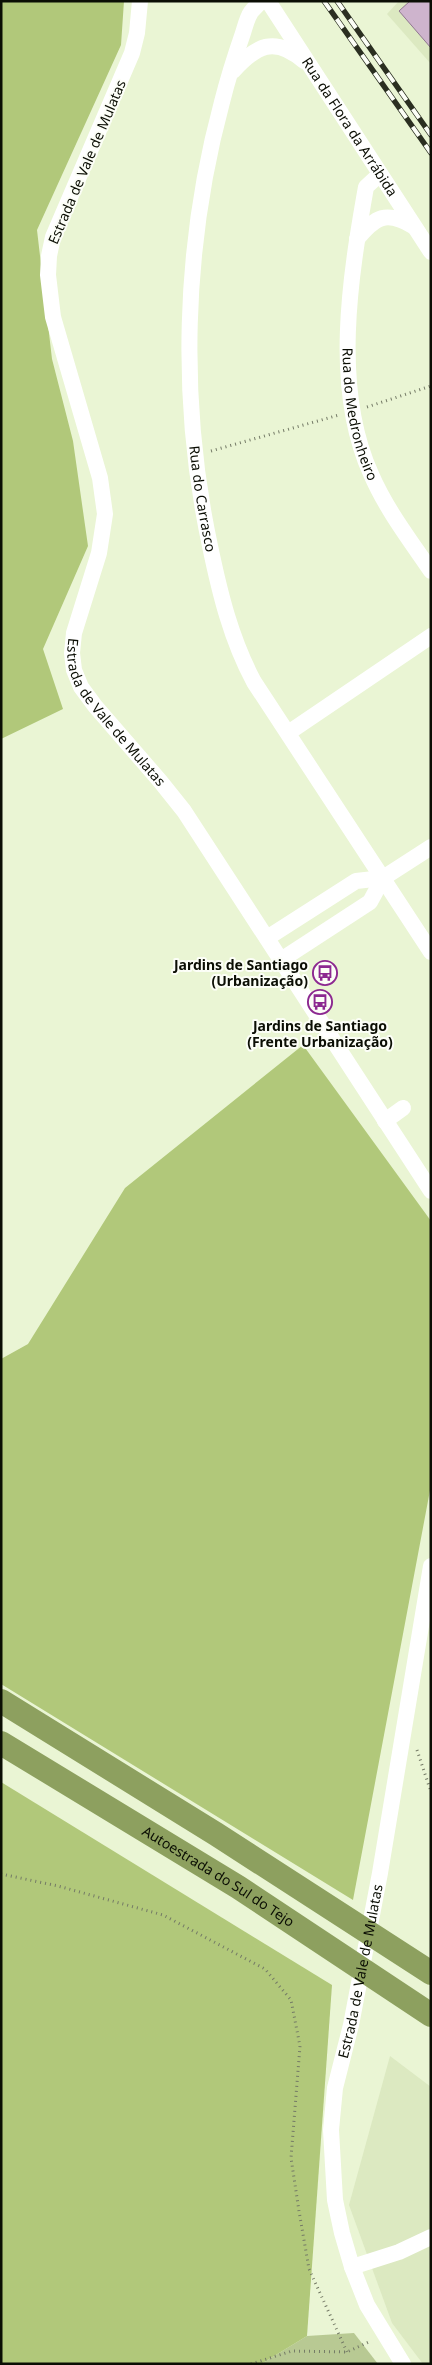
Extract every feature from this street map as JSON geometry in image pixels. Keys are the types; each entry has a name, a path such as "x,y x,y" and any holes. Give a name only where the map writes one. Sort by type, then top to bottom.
{"highway":[{"path":"1,1701 216,1834 431,1973"},
{"name":"Autoestrada do Sul do Tejo","path":"1,1743 238,1887 431,2015"}],"street":[{"name":"Estrada de Vale de Mulatas","path":"140,1 138,33 132,53 53,236 49,256 48,275 53,317 100,478 105,514 100,553 74,633 72,653 74,670 82,688 95,706 160,780 184,811 431,1191"},
{"name":"Rua do Carrasco","path":"261,1 250,13 228,76 208,160 193,265 190,332 191,410 195,453 208,535 222,602 241,656 254,682 431,952"},
{"name":"Rua da Flora da Arrábida","path":"268,1 431,252"},
{"path":"228,76 250,53 273,46 286,49 309,66"},
{"name":"Rua do Medronheiro","path":"380,174 366,186 357,239 350,325 349,373 352,412 363,456 376,486 431,571"},
{"path":"357,239 369,224 382,217 399,219 414,227"},
{"path":"288,733 431,636"},
{"path":"267,938 356,881 383,878 431,847"},
{"path":"281,960 370,902 383,878"},
{"path":"295,920 309,942"},
{"path":"385,1121 403,1108"},
{"name":"Estrada de Vale de Mulatas","path":"403,2364 367,2305 352,2267 335,2200 331,2130 335,2088 351,2026 380,1873 431,1566"},
{"path":"352,2267 399,2252 431,2237"}],"path":[{"path":"195,453 218,450 352,412 431,386"},
{"path":"404,1722 420,1754 431,1792"},
{"path":"1,1874 58,1886 163,1915 265,1969 291,2000 300,2046 291,2158 299,2211 309,2269 347,2352"},
{"path":"250,2364 292,2350 347,2352 384,2335"}],"shaded area":[{"path":"399,1 431,1 431,64 387,14"},
{"path":"390,2056 431,2087 431,2364 423,2364 392,2323 349,2205"},
{"path":"354,2333 378,2364 261,2364 307,2336"}],"green space":[{"path":"1,1 124,1 121,45 37,230 52,359 73,441 88,546 43,649 63,709 1,739"},
{"path":"303,1045 431,1221 431,1485 353,1900 1,1684 1,1359 28,1344 125,1188"},
{"path":"1,1782 332,1985 307,2336 261,2364 1,2364"}],"building":[{"path":"410,1 431,1 431,48 399,11"}],"railway":[{"path":"324,1 431,153"},
{"path":"337,1 431,135"}],"place":[{"name":"Jardins de Santiago (Urbanização)","path":"325,973"},
{"name":"Jardins de Santiago (Frente Urbanização)","path":"320,1002"}]}
